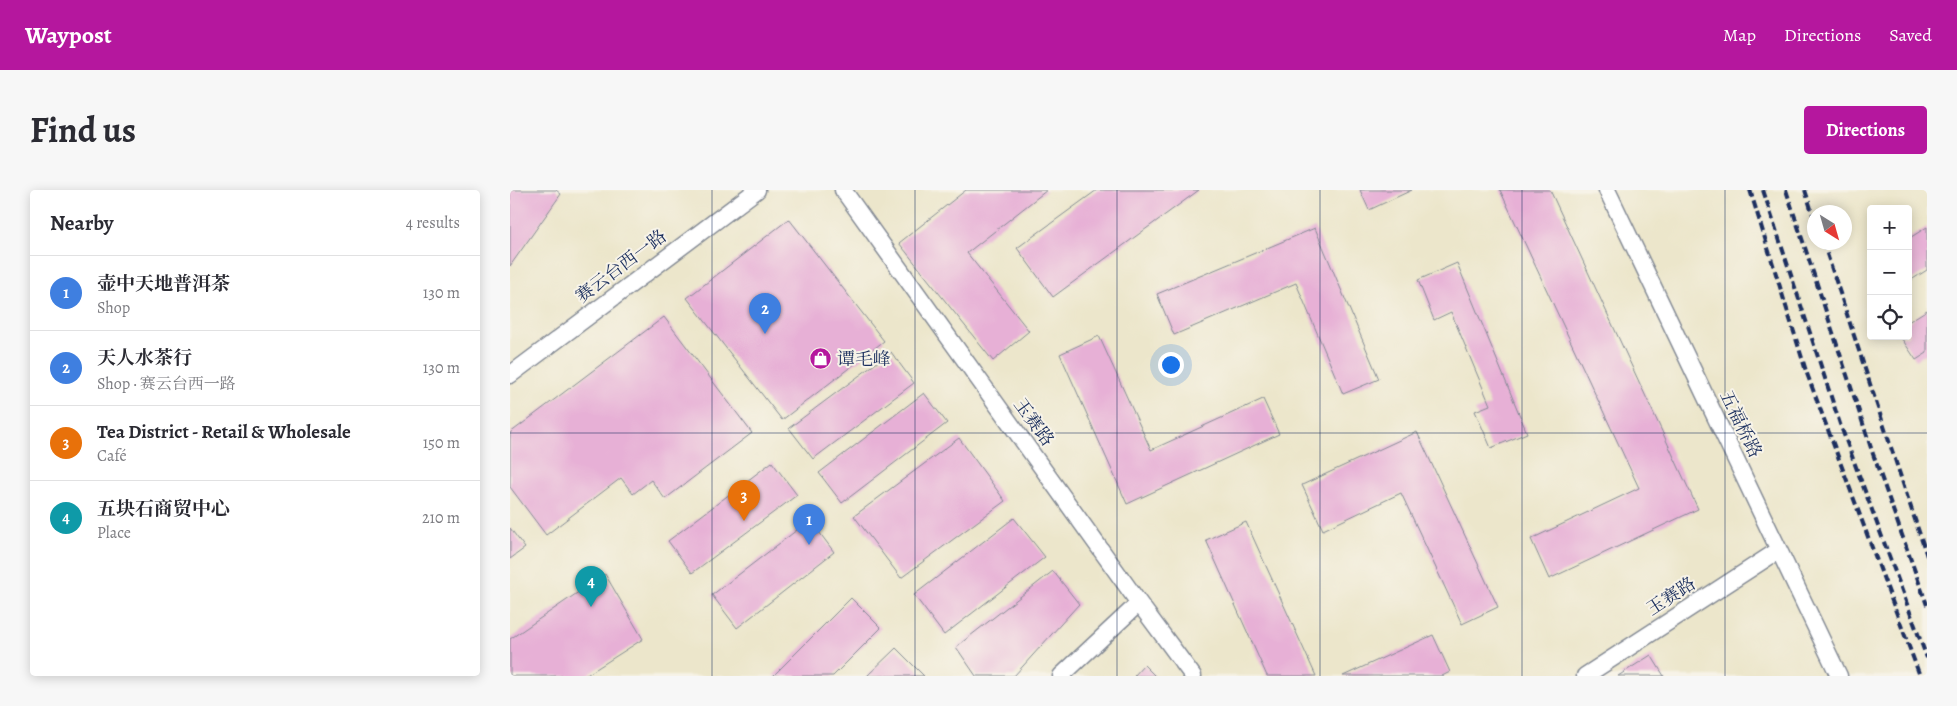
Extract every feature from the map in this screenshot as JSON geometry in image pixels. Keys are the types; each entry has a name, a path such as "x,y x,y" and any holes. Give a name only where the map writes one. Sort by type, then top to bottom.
{"street":[{"name":"赛云台西一路","path":"510,375 757,190"},
{"name":"玉赛路","path":"843,190 1193,676"},
{"name":"五福桥路","path":"1607,190 1839,676"},
{"name":"玉赛路","path":"1585,676 1779,550"},
{"path":"1061,676 1139,603"}],"building":[{"path":"510,190 556,190 561,194 510,266"},
{"path":"966,190 1047,190 967,253 1029,331 993,361 899,243"},
{"path":"1097,190 1199,190 1053,297 1017,248"},
{"path":"1360,190 1412,190 1369,210"},
{"path":"1500,190 1550,190 1698,509 1549,579 1531,539 1639,488"},
{"path":"789,219 884,341 782,420 687,298"},
{"path":"1927,227 1927,270 1912,279 1912,250 1912,236"},
{"path":"1315,228 1379,379 1343,394 1296,283 1174,335 1157,294"},
{"path":"1457,263 1527,433 1491,448 1475,411 1490,405 1451,312 1434,320 1418,280"},
{"path":"1927,310 1927,353 1916,360 1903,340 1912,340 1912,319"},
{"path":"664,317 752,433 665,499 651,480 633,494 621,478 546,535 510,487 510,433"},
{"path":"1099,336 1151,450 1263,399 1279,434 1127,504 1060,354"},
{"path":"891,352 914,383 813,459 789,428"},
{"path":"924,393 947,423 842,503 819,473"},
{"path":"1417,432 1498,607 1462,624 1401,493 1323,530 1302,485"},
{"path":"959,438 1005,501 901,578 854,516"},
{"path":"772,462 797,495 692,573 668,541"},
{"path":"1014,518 1045,557 944,635 914,595"},
{"path":"810,520 834,552 737,628 712,595"},
{"path":"1246,522 1316,676 1267,676 1206,540"},
{"path":"510,528 525,548 510,559"},
{"path":"1053,571 1079,604 1014,676 976,676 956,647"},
{"path":"605,574 643,639 585,676 510,676 510,639"},
{"path":"851,598 881,628 833,676 773,676"},
{"path":"1433,635 1450,672 1442,676 1343,676"},
{"path":"896,648 924,676 867,676"},
{"path":"1651,655 1664,676 1618,676"},
{"path":"1144,665 1155,676 1134,676"}],"railway":[{"path":"1750,190 1806,371 1920,676"},
{"path":"1763,190 1840,424 1927,658"},
{"path":"1786,190 1873,454 1927,605"},
{"path":"1805,190 1810,205"},
{"path":"1826,250 1927,556"}],"place":[{"name":"天人水茶行","path":"765,334"},
{"name":"谭毛峰","path":"821,359"},
{"name":"Tea District - Retail & Wholesale","path":"744,521"},
{"name":"壶中天地普洱茶","path":"809,545"},
{"name":"五块石商贸中心","path":"591,607"}]}
